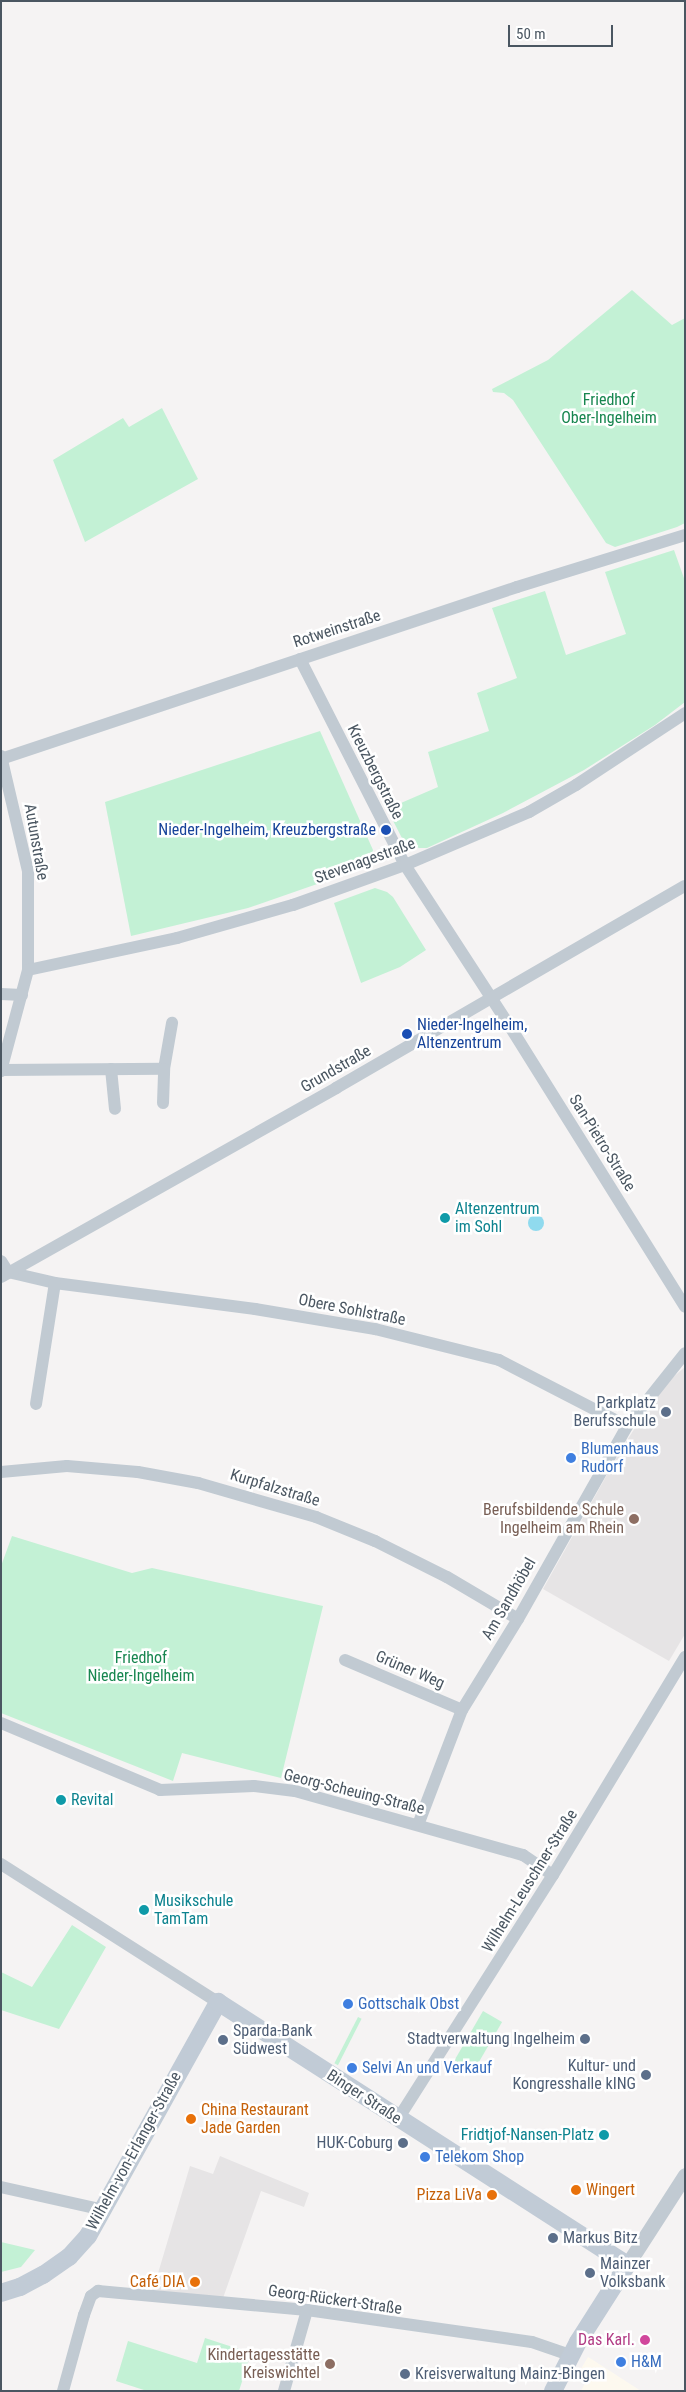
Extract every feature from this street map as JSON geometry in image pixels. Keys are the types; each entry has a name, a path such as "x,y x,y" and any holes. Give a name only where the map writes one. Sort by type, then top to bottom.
{"main road":[{"name":"Binger Straße","path":"218,2002 627,2265"},
{"name":"Wilhelm-von-Erlanger-Straße","path":"1,2293 20,2287 43,2275 69,2257 88,2236 104,2210 204,2023 218,2002"},
{"path":"554,2390 570,2355 627,2265"}],"street":[{"name":"Rotweinstraße","path":"2,758 517,587 685,536"},
{"name":"Kreuzbergstraße","path":"300,659 405,865 491,997"},
{"name":"Stevenagestraße","path":"28,970 183,937 293,905 405,865 529,812 576,785 685,713"},
{"name":"Autunstraße","path":"2,758 28,871 28,970 1,1071 164,1069"},
{"name":"Grundstraße","path":"5,1275 336,1088 685,886"},
{"path":"1,994 22,995"},
{"name":"San-Pietro-Straße","path":"491,997 685,1307"},
{"path":"163,1103 164,1069 172,1023"},
{"path":"111,1069 115,1109"},
{"path":"1,1261 5,1275"},
{"name":"Obere Sohlstraße","path":"5,1275 55,1284 254,1309 375,1329 499,1360 627,1426"},
{"path":"36,1404 55,1284"},
{"name":"Am Sandhöbel","path":"418,1824 462,1710 518,1618 627,1426 685,1353"},
{"name":"Kurpfalzstraße","path":"1,1472 67,1466 138,1472 207,1485 316,1517 375,1540 447,1577 518,1618"},
{"name":"Wilhelm-Leuschner-Straße","path":"398,2119 553,1875 685,1657"},
{"name":"Grüner Weg","path":"345,1660 462,1710"},
{"name":"Georg-Scheuing-Straße","path":"1,1724 160,1790 254,1786 295,1791 523,1855 553,1875"},
{"name":"Binger Straße","path":"1,1864 218,2002"},
{"path":"627,2265 685,2175"},
{"path":"1,2187 104,2210"},
{"name":"Georg-Rückert-Straße","path":"62,2391 84,2316 94,2293 98,2291 307,2310 532,2342 570,2355"},
{"path":"284,2391 307,2310"}],"shaded area":[{"name":"Berufsbildende Schule Ingelheim am Rhein","path":"685,1367 685,1634 669,1661 543,1589 622,1448 648,1408 672,1378"},
{"path":"220,2156 309,2193 304,2207 261,2191 223,2298 153,2290 190,2166 213,2174"},
{"path":"588,2357 641,2391 581,2391 588,2377 579,2372"}],"green space":[{"name":"Friedhof Ober-Ingelheim","path":"632,290 672,325 685,318 685,523 615,547 606,543 513,400 504,393 493,392 492,389 548,360"},
{"path":"162,408 198,479 85,542 53,460 123,418 129,427"},
{"path":"674,550 685,581 685,702 655,725 584,770 503,813 427,848 419,848 404,842 387,809 438,787 428,752 489,731 477,693 517,678 492,608 545,591 566,655 626,634 605,572"},
{"path":"320,731 373,850 371,859 363,868 248,908 131,936 105,802"},
{"path":"375,888 387,892 393,897 426,950 400,967 361,983 334,903"},
{"name":"Friedhof Nieder-Ingelheim","path":"12,1536 132,1573 152,1568 323,1606 281,1778 182,1753 173,1781 1,1713 1,1566"},
{"path":"72,1925 106,1947 59,2029 1,2010 1,1972 32,1987"},
{"path":"483,2011 502,2022 474,2071 455,2060"},
{"path":"358,2017 362,2019 338,2065 334,2063"},
{"path":"1,2242 35,2250 21,2267 1,2272"},
{"path":"205,2338 251,2353 239,2391 147,2391 116,2381 128,2341 197,2363"}],"water":[{"path":"533,1215 539,1215 544,1220 542,1229 533,1231 528,1226 528,1220"}],"place":[{"name":"Nieder-Ingelheim, Kreuzbergstraße","path":"386,830"},
{"name":"Nieder-Ingelheim, Altenzentrum","path":"407,1034"},
{"name":"Altenzentrum im Sohl","path":"445,1218"},
{"name":"Parkplatz Berufsschule","path":"666,1412"},
{"name":"Blumenhaus Rudorf","path":"571,1458"},
{"name":"Berufsbildende Schule Ingelheim am Rhein","path":"634,1519"},
{"name":"Revital","path":"61,1800"},
{"name":"Musikschule TamTam","path":"144,1910"},
{"name":"Gottschalk Obst","path":"348,2004"},
{"name":"Stadtverwaltung Ingelheim","path":"585,2039"},
{"name":"Sparda-Bank Südwest","path":"223,2040"},
{"name":"Selvi An und Verkauf","path":"352,2068"},
{"name":"Kultur- und Kongresshalle kING","path":"646,2075"},
{"name":"China Restaurant Jade Garden","path":"191,2119"},
{"name":"Fridtjof-Nansen-Platz","path":"604,2135"},
{"name":"HUK-Coburg","path":"403,2143"},
{"name":"Telekom Shop","path":"425,2157"},
{"name":"Wingert","path":"576,2190"},
{"name":"Pizza LiVa","path":"492,2195"},
{"name":"Markus Bitz","path":"553,2238"},
{"name":"Mainzer Volksbank","path":"590,2273"},
{"name":"Café DIA","path":"195,2282"},
{"name":"Das Karl.","path":"645,2340"},
{"name":"H&M","path":"621,2362"},
{"name":"Kindertagesstätte Kreiswichtel","path":"330,2364"},
{"name":"Kreisverwaltung Mainz-Bingen","path":"405,2374"}]}
